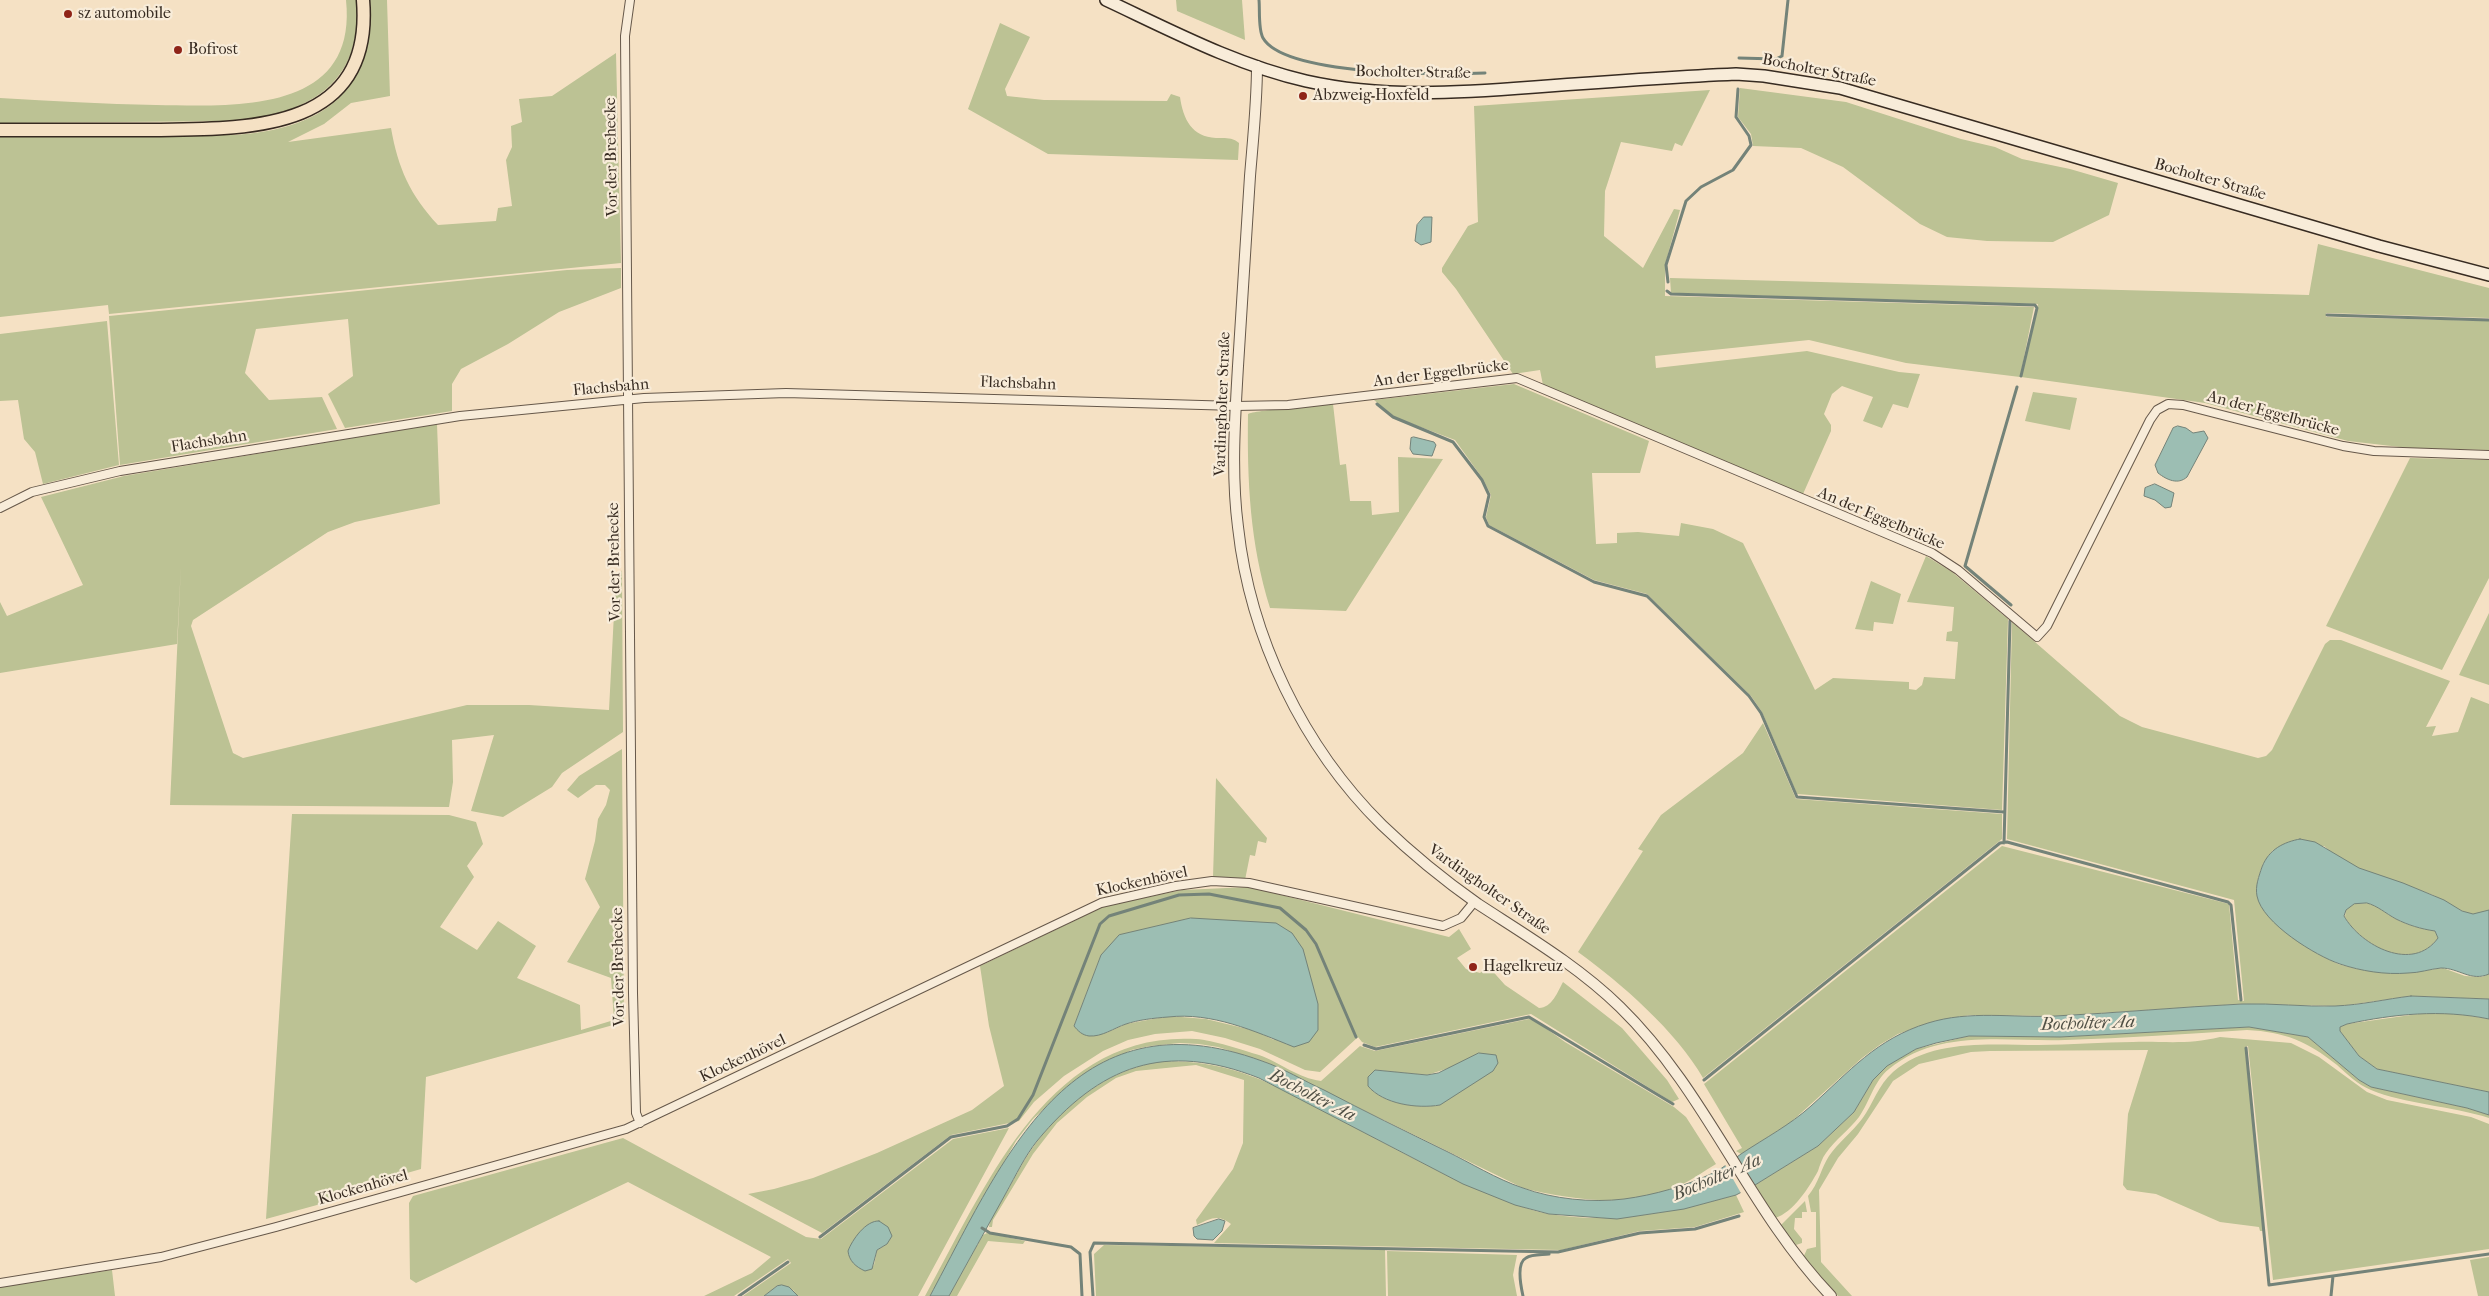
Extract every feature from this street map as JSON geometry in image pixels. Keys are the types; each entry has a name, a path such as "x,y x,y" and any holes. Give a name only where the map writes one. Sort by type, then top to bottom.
{"main road":[{"path":"0,130 217,129 268,124 295,116 331,96 350,72 362,42 363,0"},
{"name":"Bocholter Straße","path":"1106,0 1168,29 1257,66 1321,84 1363,90 1406,93 1460,92 1736,74 1786,79 1840,88 2370,244 2489,275"}],"street":[{"name":"Vor der Brehecke","path":"630,0 625,36 627,400 633,993 636,1113 640,1123"},
{"name":"Vardingholter Straße","path":"1257,66 1234,447 1238,527 1246,574 1267,646 1296,710 1323,754 1363,805 1424,864 1550,951 1620,1008 1673,1067 1751,1191 1799,1261 1831,1296"},
{"name":"An der Eggelbrücke","path":"1236,406 1288,405 1517,378 1932,553 1958,570 2037,638 2047,626 2150,420 2157,410 2168,404 2205,410 2343,446 2374,451 2489,455"},
{"name":"Flachsbahn","path":"0,508 32,492 120,471 460,416 627,400 786,392 1236,406"},
{"name":"Klockenhövel","path":"0,1283 161,1257 276,1227 640,1123 1100,902 1176,886 1212,881 1249,883 1443,926 1460,918 1475,901"}],"green space":[{"path":"346,0 357,0 357,27 351,53 342,71 330,86 315,97 279,113 238,121 0,123 0,98 98,103 220,105 253,103 284,96 311,84 332,65 344,38"},
{"path":"370,0 387,0 390,96 351,103 324,124 288,142 391,128 397,156 407,180 420,203 438,225 496,221 498,208 512,206 506,160 512,147 511,126 522,122 519,99 552,96 616,53 621,263 109,314 108,305 0,317 0,136 235,135 266,131 293,124 317,114 337,100 352,82 363,59 369,32"},
{"path":"1176,0 1242,0 1245,40 1177,11"},
{"path":"1000,23 1030,37 1005,89 1007,96 1044,100 1167,101 1171,94 1180,97 1186,119 1195,130 1208,137 1231,139 1239,143 1238,160 1048,154 968,109"},
{"path":"1740,88 1846,102 1961,139 1995,147 2022,159 2070,169 2118,183 2109,215 2053,242 1987,241 1947,237 1920,224 1843,167 1801,148 1753,146 1751,134 1738,117"},
{"path":"1710,90 1682,146 1675,143 1672,151 1621,142 1605,191 1604,236 1643,268 1674,209 1680,210 1665,265 1665,296 2034,307 2020,377 1906,363 1809,340 1655,356 1656,368 1807,351 1899,372 1920,374 1908,408 1893,404 1882,428 1863,421 1873,397 1842,386 1832,394 1824,414 1831,425 1831,431 1803,494 1543,385 1540,370 1513,374 1456,289 1442,272 1442,268 1468,226 1478,222 1474,106"},
{"path":"2318,244 2489,288 2489,318 2326,313 2326,317 2489,321 2489,450 2409,448 2348,441 2205,403 2021,377 2038,304 1671,293 1670,278 2309,295"},
{"path":"621,268 621,288 559,312 508,344 461,369 452,384 452,411 345,428 328,394 353,376 348,319 256,329 245,373 269,400 322,397 337,429 120,465 109,316 567,270"},
{"path":"107,321 119,465 43,484 35,452 24,439 18,400 0,401 0,334"},
{"path":"1514,384 1649,441 1640,473 1592,473 1596,544 1617,543 1617,533 1638,532 1679,536 1681,523 1713,529 1743,543 1815,690 1833,678 1909,682 1909,689 1916,690 1922,685 1924,677 1955,679 1958,642 1946,641 1947,632 1952,631 1954,607 1907,602 1926,556 1952,572 2008,619 2002,810 1797,794 1762,712 1751,696 1647,594 1594,580 1489,525 1486,517 1491,495 1483,479 1455,440 1394,417 1374,400"},
{"path":"2033,392 2077,398 2070,430 2025,421"},
{"path":"1333,404 1340,465 1346,464 1350,501 1371,501 1372,515 1399,512 1398,457 1443,459 1346,611 1270,608 1258,560 1251,512 1248,464 1248,414"},
{"path":"437,424 440,504 355,522 328,532 193,620 191,626 233,753 243,758 467,705 529,705 609,710 615,594 622,570 623,732 562,773 552,787 503,817 471,811 494,735 452,740 453,782 449,807 170,805 181,565 177,644 0,673 0,602 7,616 83,585 41,497 124,476"},
{"path":"2410,458 2489,460 2489,578 2442,670 2326,626"},
{"path":"1871,581 1901,594 1893,624 1874,622 1873,631 1855,629"},
{"path":"2489,613 2489,685 2459,675"},
{"path":"2012,622 2120,716 2142,727 2258,758 2266,756 2272,750 2325,644 2330,640 2341,640 2450,681 2426,727 2436,726 2432,736 2458,732 2471,697 2489,704 2489,910 2483,913 2471,914 2433,895 2362,870 2335,855 2324,846 2273,850 2263,864 2257,882 2309,949 2338,964 2357,969 2408,973 2443,968 2465,976 2482,977 2489,974 2489,999 2411,996 2341,1006 2240,1004 2054,1016 1970,1015 1935,1021 1898,1034 1881,1044 1862,1058 1790,1123 1741,1154 1736,1151 1742,1148 1704,1084 2002,846 2229,904 2238,1000 2244,1001 2234,900 2007,839"},
{"path":"1763,723 1796,799 2002,814 2002,839 1703,1078 1679,1043 1647,1009 1612,978 1578,952 1643,851 1638,849 1661,815 1743,753"},
{"path":"622,749 624,1022 426,1077 421,1169 407,1173 408,1180 266,1219 292,814 449,815 476,822 483,844 467,866 474,877 440,927 477,950 498,921 536,946 517,978 580,1005 581,1030 614,1020 611,978 567,962 600,907 585,879 595,841 598,819 606,805 610,790 605,785 596,785 578,798 567,790 579,776"},
{"path":"1216,778 1267,838 1266,843 1258,841 1255,856 1250,855 1245,880 1213,877"},
{"path":"1249,887 1449,937 1459,929 1471,949 1457,958 1466,969 1480,973 1488,966 1505,985 1539,1008 1551,1002 1563,982 1622,1028 1667,1080 1679,1099 1672,1102 1531,1014 1375,1047 1362,1042 1358,1037 1320,1072 1305,1070 1260,1049 1225,1038 1192,1031 1155,1034 1128,1040 1103,1051 1064,1076 1034,1102 1019,1121 951,1135 822,1233 748,1194 813,1178 877,1153 972,1110 1004,1086 989,1026 980,966 1105,906 1182,890","holes":["1191,918 1274,1040 1256,1031 1206,1019 1169,1016 1126,1024 1106,1033 1074,1026 1101,955 1160,927"]},
{"path":"2367,903 2402,922 2418,928 2435,931 2438,938 2427,948 2415,954 2388,952 2375,946 2353,928 2345,917 2346,909 2354,904"},
{"path":"2425,1013 2453,1013 2489,1019 2489,1092 2377,1069 2359,1056 2340,1031 2340,1027 2347,1024"},
{"path":"1529,1019 1534,1020 1565,1042 1674,1107 1686,1117 1716,1164 1679,1186 1642,1198 1602,1200 1561,1196 1523,1188 1265,1062 1218,1047 1199,1044 1180,1043 1150,1046 1131,1050 1067,1087 1033,1119 1016,1141 930,1296 925,1296 998,1165 1028,1124 1061,1088 1100,1060 1144,1043 1196,1039 1219,1043 1259,1055 1297,1074 1321,1081 1360,1046 1375,1051","holes":["1449,1068 1440,1105 1401,1104 1382,1097 1368,1086 1375,1070 1427,1075"]},
{"path":"2249,1027 2308,1037 2359,1080 2371,1087 2467,1108 2489,1115 2489,1118 2384,1095 2366,1088 2326,1057 2305,1044 2295,1039 2261,1031 2247,1030 2065,1040 1997,1039 1951,1042 1929,1047 1908,1056 1884,1074 1859,1117 1825,1155 1806,1191 1788,1211 1775,1218 1755,1185 1818,1146 1854,1112 1873,1080 1887,1066 1916,1049 1969,1036 2060,1037"},
{"path":"2220,1037 2291,1043 2319,1057 2367,1092 2387,1100 2471,1117 2489,1124 2489,1249 2273,1280 2248,1046 2245,1047 2263,1231 2260,1231 2259,1227 2220,1222 2156,1194 2127,1190 2123,1185 2128,1114 2148,1050 1971,1052 1919,1064 1893,1081 1858,1134 1838,1158 1819,1190 1821,1262 1852,1296 1838,1296 1803,1258 1807,1249 1816,1247 1816,1212 1811,1212 1808,1196 1815,1186 1826,1161 1862,1119 1888,1077 1909,1061 1926,1053 1963,1046 2187,1042"},
{"path":"1167,1061 1213,1065 1268,1083 1408,1156 1492,1195 1535,1211 1573,1217 1620,1217 1690,1207 1736,1195 1744,1212 1695,1227 1640,1231 1561,1250 1214,1243 1231,1224 1222,1219 1214,1218 1197,1225 1196,1220 1233,1169 1243,1143 1244,1080 1196,1065 1136,1071 1116,1078 1087,1097 1057,1123 1033,1154 993,1220 992,1227 989,1227 994,1213 1031,1150 1043,1133 1073,1103 1108,1079 1146,1064"},
{"path":"1009,1128 918,1296 798,1296 793,1290 777,1286 764,1296 743,1296 791,1263 788,1259 734,1296 704,1296 752,1273 771,1257 628,1182 416,1283 410,1279 409,1203 413,1196 623,1138 806,1237 821,1239 953,1139","holes":["885,1225 887,1244 877,1250 874,1265 868,1270"]},
{"path":"1805,1201 1807,1212 1802,1212 1802,1218 1795,1218 1794,1229 1802,1239 1802,1243 1796,1245 1780,1226"},
{"path":"987,1233 1025,1241 1023,1244 988,1241 957,1296 949,1296 983,1235"},
{"path":"1104,1245 1385,1249 1386,1296 1096,1296 1094,1254"},
{"path":"1387,1251 1517,1255 1513,1275 1517,1296 1388,1296"},
{"path":"2489,1257 2489,1296 2478,1296 2470,1260"},
{"path":"112,1270 115,1296 0,1296 0,1287"}],"water":[{"path":"1424,217 1432,217 1431,242 1421,245 1415,241 1417,225"},
{"path":"2178,426 2186,428 2193,433 2204,431 2208,438 2187,477 2176,481 2165,478 2158,473 2155,465 2173,428"},
{"path":"1411,438 1434,442 1436,445 1432,456 1413,454 1410,449"},
{"path":"2155,484 2174,493 2171,507 2165,508 2155,500 2144,496 2145,488"},
{"path":"2300,839 2315,842 2359,868 2444,900 2462,911 2473,914 2489,910 2489,974 2471,976 2441,968 2399,973 2365,970 2330,960 2291,937 2269,917 2261,906 2257,896 2257,889 2262,867 2269,855 2283,844","holes":["2367,903 2405,923 2435,931 2438,938 2427,948 2415,954 2388,951 2375,945 2362,937 2344,916 2346,910 2354,904"]},
{"path":"1191,918 1276,923 1292,933 1303,949 1318,1004 1318,1030 1309,1042 1294,1047 1232,1024 1201,1017 1184,1016 1136,1021 1094,1036 1084,1035 1077,1030 1074,1026 1101,955 1119,935"},
{"name":"Bocholter Aa","path":"2411,996 2489,999 2489,1019 2453,1014 2400,1015 2347,1024 2340,1027 2340,1031 2359,1056 2377,1069 2489,1092 2489,1115 2467,1108 2371,1087 2359,1080 2308,1037 2249,1027 2060,1037 1969,1036 1916,1049 1887,1066 1873,1080 1854,1112 1818,1146 1736,1195 1684,1209 1617,1219 1549,1214 1515,1205 1463,1184 1259,1078 1225,1067 1194,1062 1164,1062 1136,1067 1110,1078 1085,1094 1061,1115 1037,1141 1028,1153 949,1296 930,1296 986,1191 1017,1143 1052,1100 1093,1068 1140,1049 1196,1045 1262,1061 1286,1071 1493,1176 1513,1184 1547,1195 1586,1200 1612,1200 1670,1189 1717,1171 1803,1113 1878,1047 1893,1038 1928,1023 1944,1019 1991,1015 2055,1016 2242,1004 2335,1006"},
{"path":"1479,1053 1496,1055 1498,1063 1493,1071 1440,1105 1401,1104 1382,1097 1368,1086 1368,1077 1375,1070 1427,1075 1438,1073"},
{"path":"1219,1219 1225,1221 1222,1231 1213,1240 1197,1239 1194,1236 1193,1228"},
{"path":"879,1221 888,1227 892,1236 887,1244 877,1250 872,1269 865,1271 854,1263 848,1251 856,1236 865,1227"},
{"path":"777,1286 789,1287 798,1296 764,1296"}],"pier":[{"path":"1736,1155 1755,1188 1742,1195 1724,1163"}],"waterway":[{"path":"1259,0 1260,25 1263,38 1277,50 1301,60 1332,66 1402,73 1485,73"},
{"path":"1739,58 1776,59 1782,56 1788,0"},
{"path":"1668,282 1666,265 1686,201 1701,187 1733,170 1751,145 1749,136 1736,117 1738,89"},
{"path":"1667,291 1671,294 2035,305 2037,308 2021,376"},
{"path":"2327,315 2489,320"},
{"path":"2011,605 1965,566 2017,387"},
{"path":"1377,404 1393,417 1453,442 1482,480 1489,495 1484,517 1488,526 1594,582 1647,596 1749,696 1761,713 1797,797 2004,812"},
{"path":"2004,843 2010,621"},
{"path":"1704,1080 2000,843 2007,842 2228,902 2231,905 2241,1000"},
{"path":"820,1237 951,1137 1007,1126 1018,1119 1033,1095 1100,924 1109,916 1179,895 1209,894 1280,908 1306,930 1316,944 1356,1037"},
{"path":"1364,1045 1376,1049 1529,1017 1673,1104"},
{"path":"2246,1048 2269,1285 2489,1254"},
{"path":"1093,1296 1090,1252 1094,1243 1558,1252 1640,1233 1695,1229 1739,1216"},
{"path":"982,1228 990,1233 1071,1247 1080,1254 1082,1296"},
{"path":"1523,1296 1520,1275 1523,1261 1531,1256 1549,1254"},
{"path":"739,1296 788,1262"},
{"path":"2331,1296 2333,1276"}],"place":[{"name":"sz automobile","path":"68,14"},
{"name":"Bofrost","path":"178,50"},
{"name":"Abzweig Hoxfeld","path":"1303,96"},
{"name":"Hagelkreuz","path":"1473,967"}]}
